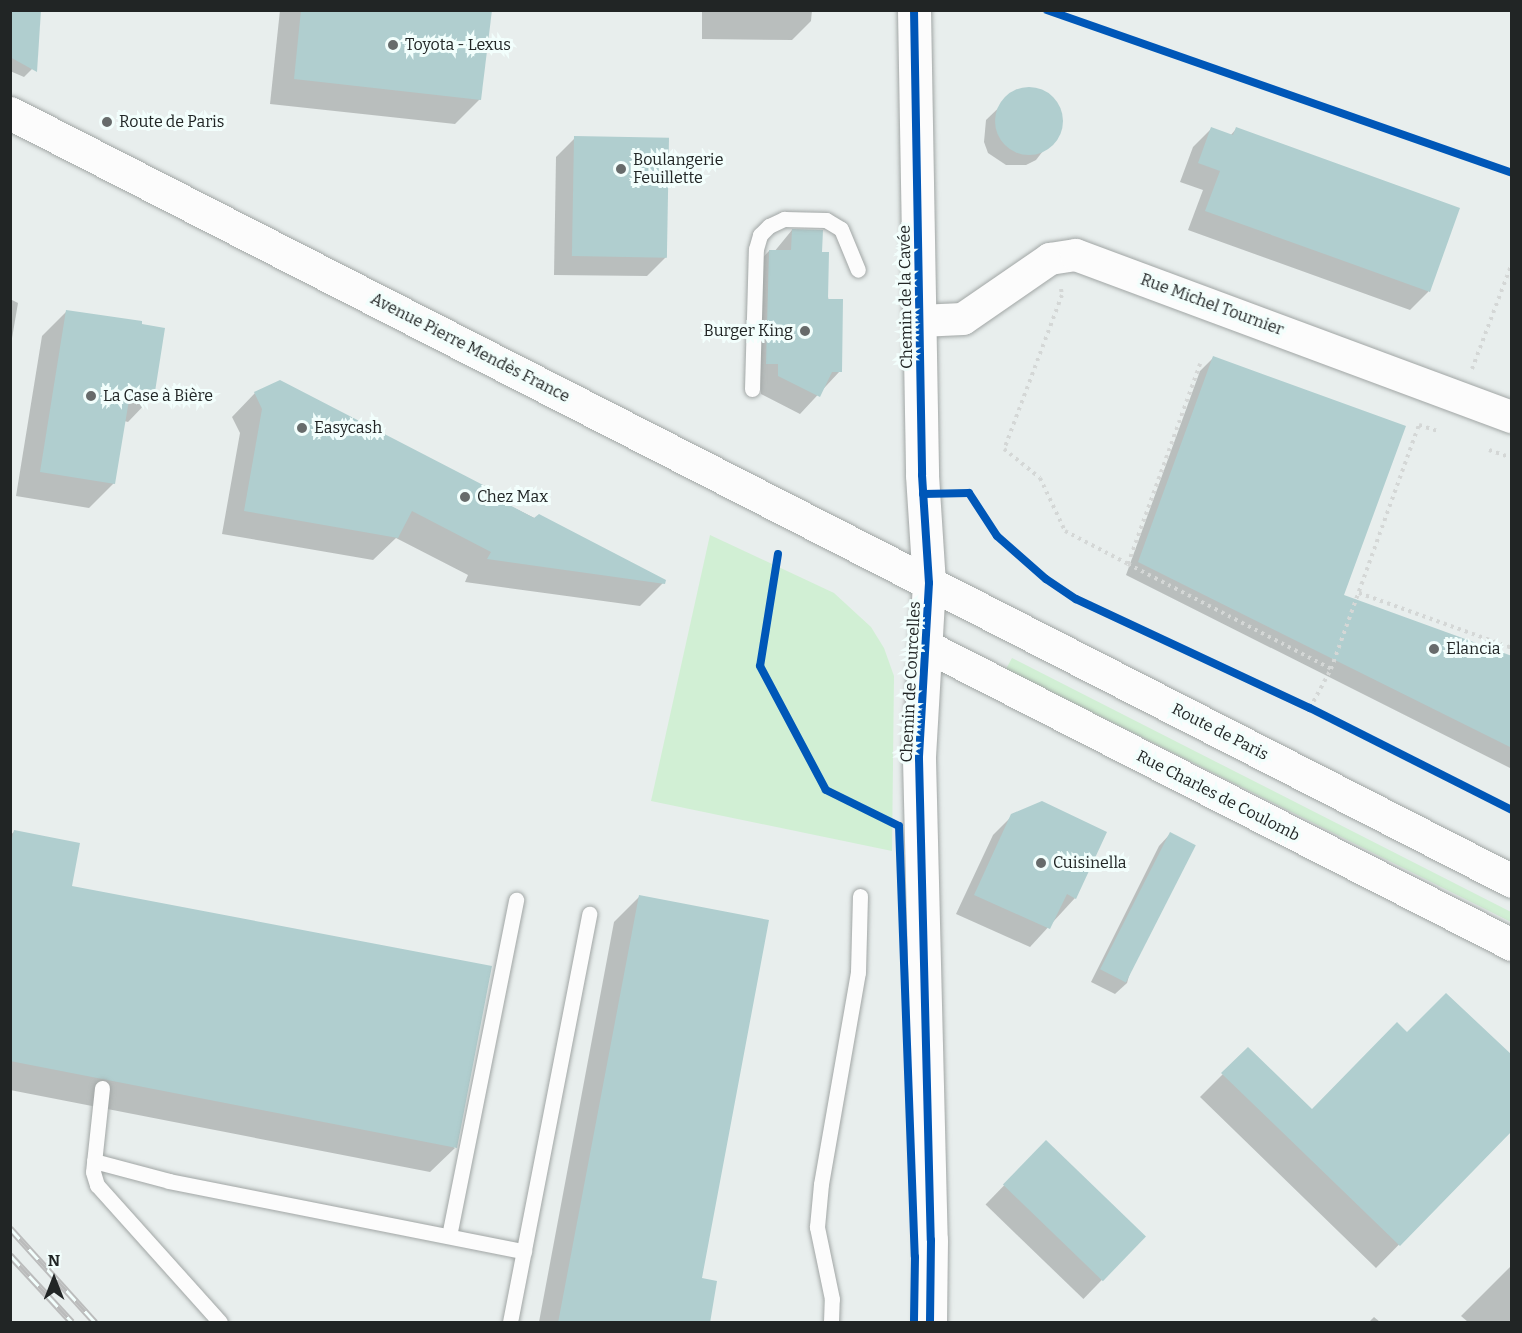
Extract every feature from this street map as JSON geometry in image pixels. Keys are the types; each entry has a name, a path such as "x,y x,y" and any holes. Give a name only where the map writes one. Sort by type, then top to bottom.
{"main road":[{"name":"Chemin de la Cavée","path":"914,10 922,475 929,583"},
{"name":"Avenue Pierre Mendès France","path":"10,113 929,583"},
{"name":"Chemin de Courcelles","path":"929,583 919,759 931,1240 930,1323"},
{"name":"Route de Paris","path":"929,583 1512,881"}],"street":[{"name":"Rue Michel Tournier","path":"920,321 963,319 1050,259 1076,255 1512,417"},
{"name":"Rue Charles de Coulomb","path":"926,646 1512,945"}],"lane":[{"path":"752,390 756,249 760,236 769,226 784,219 826,220 841,229 858,270"},
{"path":"831,1323 832,1299 817,1227 821,1184 858,972 860,896"},
{"path":"449,1236 516,900"},
{"path":"510,1323 589,915"},
{"path":"102,1088 93,1172 97,1185 220,1323"},
{"path":"94,1161 170,1181 524,1251"}],"path":[{"path":"1469,377 1512,263"},
{"path":"1061,279 1062,295 1004,449 1040,478 1065,531 1331,669"},
{"path":"1128,564 1200,364"},
{"path":"1310,708 1331,669 1419,425 1438,431"},
{"path":"1489,450 1512,458"},
{"path":"1359,592 1512,648"}],"green space":[{"path":"710,535 834,593 871,627 884,648 894,676 892,851 651,801"},
{"path":"1012,658 1511,912 1511,922 1006,669"}],"building":[{"path":"10,10 41,10 37,72 10,57"},
{"name":"Toyota - Lexus","path":"301,10 492,10 481,100 294,79"},
{"path":"1029,87 1042,90 1053,97 1060,108 1063,121 1060,134 1053,145 1042,152 1029,155 1016,152 1005,145 998,134 995,121 998,108 1005,97 1016,90"},
{"path":"1211,127 1233,135 1236,127 1460,208 1430,292 1205,211 1220,171 1198,163"},
{"name":"Boulangerie Feuillette","path":"574,136 669,138 667,258 572,256"},
{"name":"Burger King","path":"792,229 823,230 822,252 829,252 828,299 843,299 842,372 832,372 820,397 778,376 778,364 766,364 769,250 791,250"},
{"name":"La Case à Bière","path":"66,310 142,321 142,324 165,328 154,398 130,394 115,484 40,472"},
{"path":"1213,356 1406,426 1344,595 1512,656 1512,748 1138,562"},
{"path":"280,380 485,486 483,491 534,518 539,514 666,580 665,584 487,559 491,552 412,511 398,538 244,511 262,409 254,392"},
{"name":"Cuisinella","path":"1042,801 1107,832 1076,899 1067,894 1050,929 974,895 1011,814"},
{"path":"14,830 80,843 72,886 492,966 457,1148 10,1061 10,846"},
{"path":"1170,832 1196,845 1126,982 1100,969"},
{"path":"639,895 769,920 702,1278 717,1281 710,1323 558,1323"},
{"path":"1446,993 1512,1055 1512,1131 1400,1246 1221,1073 1248,1047 1312,1109 1397,1022 1407,1032"},
{"path":"1046,1140 1146,1237 1103,1281 1003,1185"}],"railway":[{"path":"10,1228 95,1322"},
{"path":"10,1255 72,1322"}],"cycle path":[{"path":"914,10 922,475 929,583 919,759 931,1240 930,1322"},
{"path":"1047,10 1512,173"},
{"path":"923,494 969,493 997,536 1046,579 1076,599 1310,708 1512,810"},
{"path":"778,554 760,666 826,790 899,826 915,1257 914,1322"}],"place":[{"name":"Toyota - Lexus","path":"393,45"},
{"name":"Route de Paris","path":"107,122"},
{"name":"Boulangerie Feuillette","path":"621,169"},
{"name":"Burger King","path":"805,331"},
{"name":"La Case à Bière","path":"91,396"},
{"name":"Easycash","path":"302,428"},
{"name":"Chez Max","path":"465,497"},
{"name":"Elancia","path":"1434,649"},
{"name":"Cuisinella","path":"1041,863"}]}
